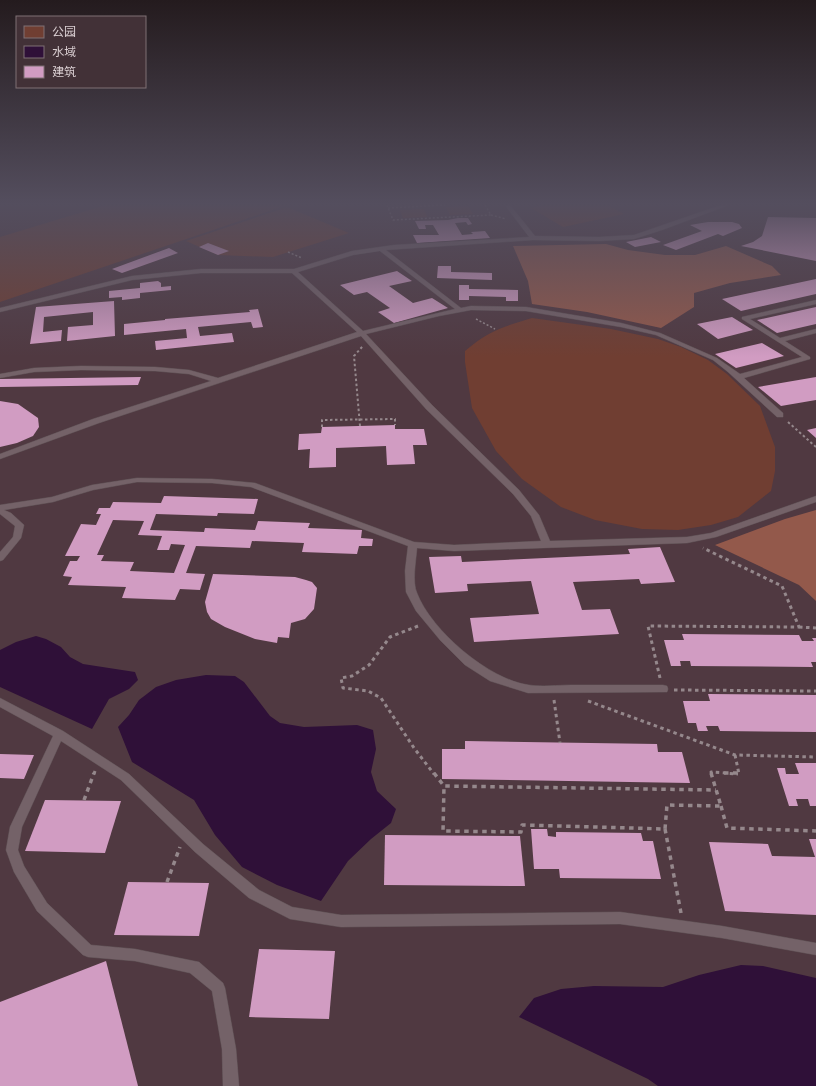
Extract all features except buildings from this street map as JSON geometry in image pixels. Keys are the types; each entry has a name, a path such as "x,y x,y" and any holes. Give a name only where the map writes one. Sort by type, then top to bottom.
{"lane":[{"path":"0,310 132,278 201,271 294,271 343,256"},
{"path":"390,256 460,310"},
{"path":"294,271 362,333 429,407 516,492 535,515 547,544"},
{"path":"738,377 808,358 744,318 816,302"},
{"path":"0,457 96,421 216,380 362,333 471,308 526,309 621,325 658,334 715,359 738,377 780,415"},
{"path":"779,340 816,331"},
{"path":"0,376 34,370 81,368 155,369 189,372 216,380"},
{"path":"0,508 46,501 92,488 137,480 212,481 252,485 412,545 454,548 687,540 713,535 816,499"},
{"path":"0,511 8,515 20,525 17,538 0,558"},
{"path":"412,545 410,592 421,611 444,638 469,662 494,678 528,689 663,690"},
{"path":"0,702 59,734 125,777 185,835 254,894 290,913 341,921 620,918 816,949"},
{"path":"59,734 16,827 12,850 18,868 42,907 88,951 135,955 194,967 218,988 229,1050 232,1086"}],"path":[{"path":"360,426 354,356 367,340"},
{"path":"780,415 816,447"},
{"path":"322,427 322,420 395,419 395,425"},
{"path":"687,540 782,586 798,628"},
{"path":"430,622 390,637 369,665 352,676 341,678 343,688 368,691 381,698 414,748 444,786 443,831 521,832 522,825 665,829"},
{"path":"816,628 648,626 663,690 816,691"},
{"path":"552,689 560,743"},
{"path":"584,690 587,701 735,755 816,757"},
{"path":"735,755 739,774 711,772 727,828 816,831"},
{"path":"84,800 98,760"},
{"path":"444,786 716,790"},
{"path":"683,927 665,829 667,804 721,806"},
{"path":"167,882 185,835"}],"shaded area":[{"path":"0,256 816,256 816,1086 0,1086"},
{"path":"517,256 748,256 772,266 781,275 730,283 694,293 694,307 661,328 587,312 532,304 528,281"},
{"path":"816,510 816,601 799,585 715,545 785,519"}],"green space":[{"path":"0,256 137,256 0,302"},
{"path":"237,256 277,256 273,257"},
{"path":"532,318 611,329 658,339 681,347 708,360 727,374 760,406 775,447 775,471 771,491 738,517 711,525 678,530 642,529 595,520 561,507 522,479 496,451 472,408 465,362 465,351 482,338 497,330"}],"water":[{"path":"36,636 46,639 61,647 70,657 83,664 135,672 138,680 129,689 109,699 92,729 0,687 0,650 16,642"},
{"path":"206,675 235,676 244,682 270,716 280,723 304,727 357,725 373,730 376,749 371,772 377,791 396,809 391,823 371,839 348,861 321,901 277,885 242,867 215,835 194,800 132,762 118,727 129,715 139,700 156,687 176,680"},
{"path":"741,965 763,966 816,978 816,1086 658,1086 648,1079 519,1017 534,998 561,989 594,986 663,987 699,975"}]}
